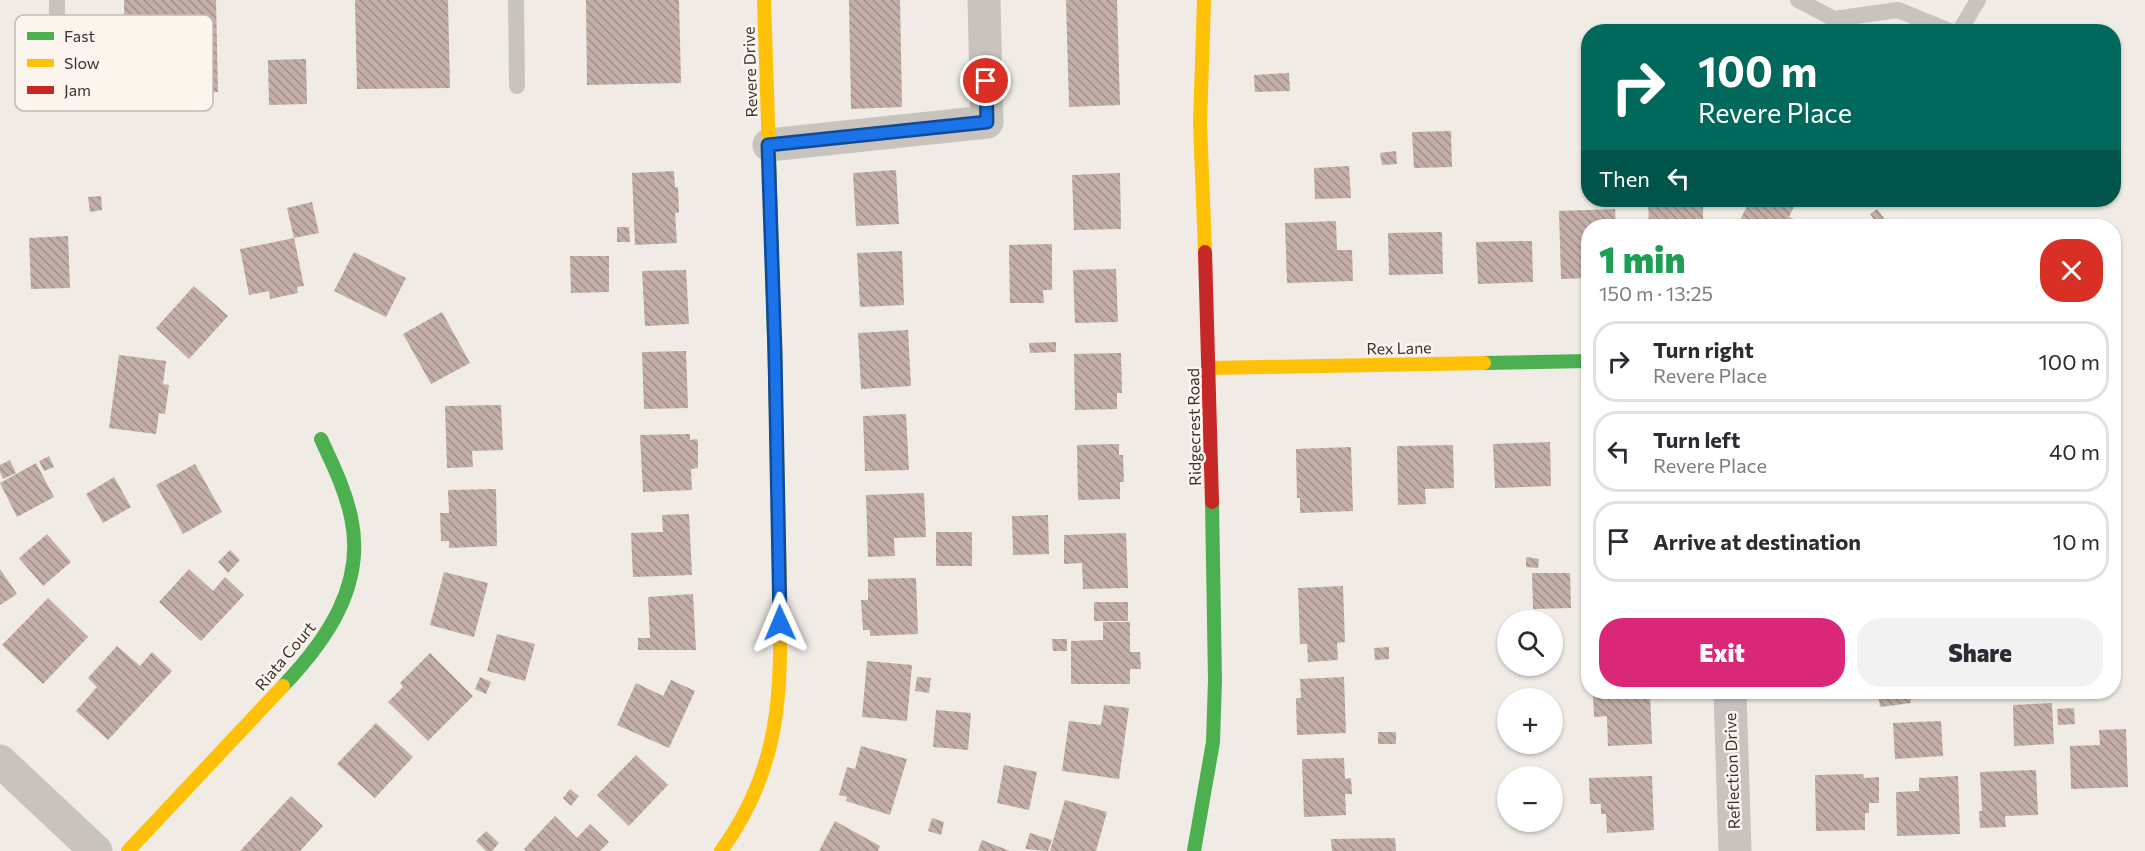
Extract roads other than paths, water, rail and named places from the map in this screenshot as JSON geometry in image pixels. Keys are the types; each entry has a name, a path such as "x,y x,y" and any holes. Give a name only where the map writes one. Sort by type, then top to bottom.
{"street":[{"name":"Revere Drive","path":"721,851 744,816 765,765 776,719 781,668 775,352 764,0"},
{"path":"768,145 987,122 984,0"},
{"name":"Ridgecrest Road","path":"1194,851 1213,742 1215,690 1209,368 1200,124 1204,0"},
{"name":"Rex Lane","path":"1209,368 1581,361"},
{"name":"Riata Court","path":"128,851 305,663 322,642 347,597 354,569 353,529 345,494 321,439"},
{"name":"Reflection Drive","path":"1730,699 1735,851"},
{"path":"0,761 96,851"}],"lane":[{"path":"516,0 518,86"},
{"path":"1798,0 1834,19 1878,7 1898,10 1932,24"},
{"path":"1964,24 1977,0"}]}
